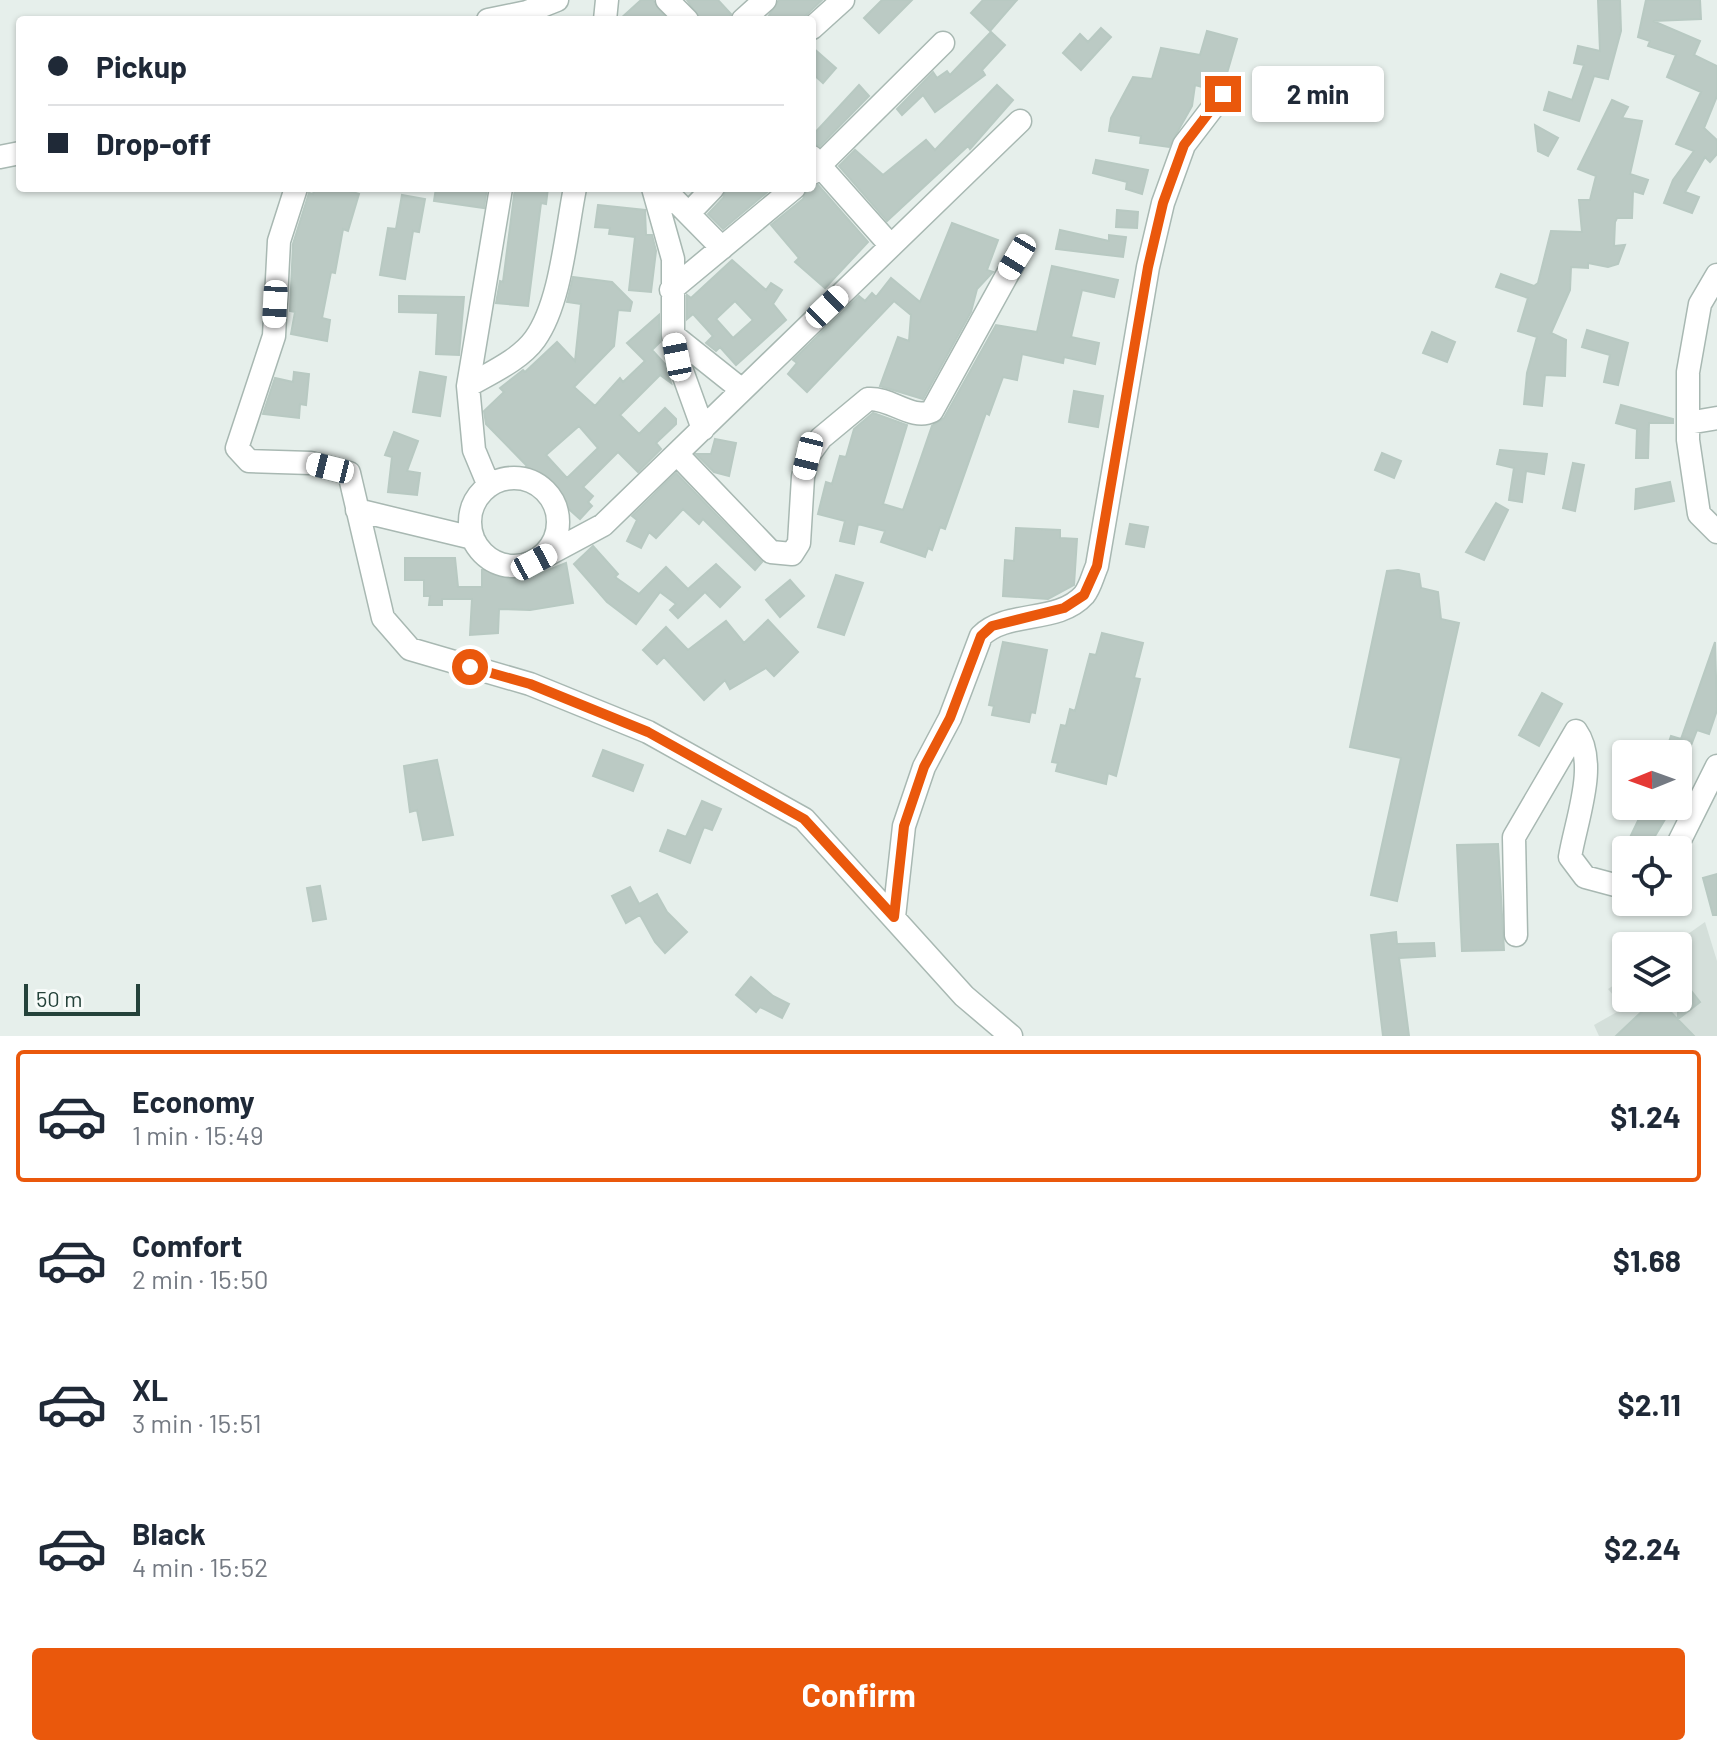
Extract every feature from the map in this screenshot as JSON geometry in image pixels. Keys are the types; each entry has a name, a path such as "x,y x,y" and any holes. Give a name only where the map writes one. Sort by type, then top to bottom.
{"street":[{"path":"527,16 557,0"},
{"path":"667,0 683,16"},
{"path":"747,16 765,0"},
{"path":"816,24 843,0"},
{"path":"816,164 943,43"},
{"path":"894,917 904,826 924,767 950,718 981,636 992,626 1064,608 1084,595 1097,566 1148,267 1163,203 1184,145 1223,94"},
{"path":"357,510 473,538 492,560 520,566 534,562 603,525 1020,121"},
{"path":"816,166 891,246"},
{"path":"295,192 279,241 274,336 237,448 249,461 311,463 349,473 383,618 410,649 530,684 648,732 804,819 964,996 1011,1036"},
{"path":"489,486 474,450 468,386 500,192"},
{"path":"468,386 509,361 535,340 552,304 574,192"},
{"path":"654,192 673,259 673,335 703,429"},
{"path":"667,192 722,248"},
{"path":"689,213 709,192"},
{"path":"671,290 789,192"},
{"path":"677,454 771,552 792,554 799,543 803,477 808,456 821,438 868,399 887,399 918,414 932,411 1017,257"},
{"path":"1717,275 1700,304 1688,372 1688,423 1699,514 1717,532"},
{"path":"673,335 742,390"},
{"path":"1688,423 1717,418"},
{"path":"473,538 472,509 489,486 502,479 531,480 552,499 558,527 554,541 534,562"},
{"path":"1516,935 1514,837 1576,731 1585,743 1584,785 1570,857 1585,877 1612,884"},
{"path":"1683,836 1715,778"}],"shaded area":[{"path":"1705,922 1717,961 1717,1036 1599,1036 1594,1025 1617,1012 1692,1012 1691,932"}],"building":[{"path":"641,0 653,0 664,16 623,16"},
{"path":"687,0 718,0 731,14 730,16 698,16"},
{"path":"779,0 822,0 805,16 769,16"},
{"path":"882,0 912,0 879,33 864,18"},
{"path":"983,0 1017,0 990,31 971,13"},
{"path":"1598,0 1620,0 1621,31 1608,79 1594,76 1579,121 1544,110 1549,92 1572,100 1584,65 1574,63 1578,46 1600,51"},
{"path":"1646,0 1700,0 1701,19 1653,21 1700,41 1694,55 1717,66 1717,96 1704,128 1717,140 1717,154 1710,162 1705,157 1685,192 1699,197 1692,213 1664,203 1673,180 1694,151 1676,144 1701,92 1667,77 1676,55 1648,46 1650,41 1638,37"},
{"path":"1101,28 1111,37 1081,70 1063,53 1080,34 1088,42"},
{"path":"1207,31 1237,39 1225,80 1217,81 1209,89 1195,85 1192,106 1169,147 1140,143 1141,136 1109,131 1111,118 1133,77 1152,79 1161,48 1200,55"},
{"path":"991,32 1005,45 982,70 985,75 935,112 923,95 902,115 897,109 933,72 937,78 947,71 950,75"},
{"path":"816,50 836,68 823,83 816,77"},
{"path":"859,85 869,96 820,146 816,144 816,132"},
{"path":"997,85 1013,100 970,149 968,146 887,221 839,166 855,150 883,175 926,140 935,150"},
{"path":"1612,100 1628,107 1622,118 1642,121 1630,174 1648,180 1643,194 1633,191 1632,218 1617,218 1615,222 1614,246 1625,245 1618,264 1608,267 1588,263 1588,268 1571,267 1570,290 1551,333 1566,340 1565,376 1545,375 1542,406 1524,404 1527,373 1537,337 1518,331 1528,298 1496,287 1501,274 1534,286 1538,283 1551,231 1582,232 1579,200 1590,200 1596,176 1578,169"},
{"path":"1535,125 1558,138 1548,156 1538,151"},
{"path":"1096,160 1148,170 1142,194 1126,189 1127,182 1093,173"},
{"path":"816,186 868,242 825,288 795,262 799,258 771,225 803,199 806,192 816,192"},
{"path":"435,192 486,192 484,208 434,201"},
{"path":"514,192 548,192 546,204 541,203 528,306 496,303 500,281 503,282"},
{"path":"725,192 767,192 723,229 708,214"},
{"path":"309,193 359,194 348,231 343,229 335,273 331,272 322,318 330,320 327,341 291,334 295,312 290,311 293,244"},
{"path":"402,195 425,199 419,232 413,231 405,279 380,275 388,228 396,229"},
{"path":"598,205 645,210 646,235 652,235 656,251 651,292 629,290 635,237 609,234 610,228 595,227"},
{"path":"1117,210 1138,212 1137,228 1116,227"},
{"path":"952,223 998,240 987,270 993,272 977,289 971,312 923,399 880,386 898,337 909,341 911,315 894,301 807,392 788,374 797,363 793,360 859,296 865,301 872,293 876,297 891,278 920,302"},
{"path":"1060,230 1109,241 1109,235 1126,237 1123,257 1056,249"},
{"path":"732,260 766,290 771,283 782,290 773,304 786,320 736,365 720,347 716,351 706,343 713,336 693,314 687,319 687,295 691,298","holes":["735,301 753,320 733,338 716,319"]},
{"path":"1052,266 1118,280 1114,297 1082,290 1071,337 1099,343 1095,364 1064,357 1063,363 1022,354 1017,380 1003,377 989,415 986,413 945,529 940,527 932,550 928,548 925,557 881,542 885,531 858,524 854,544 840,541 845,521 818,514 826,482 832,484 840,456 846,457 854,429 873,413 907,425 883,504 903,510 932,426 944,418 996,325 1037,332"},
{"path":"573,277 612,282 632,302 630,311 618,310 614,346 574,387 595,406 620,378 623,382 645,361 627,343 659,315 660,342 652,350 665,364 671,383 660,375 620,415 639,434 665,408 676,419 676,424 656,443 661,449 638,472 618,452 583,487 593,496 588,502 592,506 580,519 545,488 542,491 522,470 527,466 486,424 484,411 504,392 500,388 523,370 525,372 557,342 575,361 581,304 567,302","holes":["579,426 598,448 567,478 546,455"]},
{"path":"399,296 464,297 459,355 436,354 438,313 399,312"},
{"path":"1587,330 1628,343 1618,385 1604,382 1610,355 1582,347"},
{"path":"1432,332 1455,342 1447,362 1423,353"},
{"path":"294,372 309,374 306,405 300,404 299,418 263,414 275,378 293,382"},
{"path":"420,372 446,377 440,416 413,412"},
{"path":"1074,391 1103,396 1098,427 1069,422"},
{"path":"1621,405 1673,419 1673,423 1649,423 1648,458 1636,458 1637,429 1616,423"},
{"path":"394,432 418,441 407,471 420,473 417,495 388,492 392,457 385,455"},
{"path":"715,439 736,443 729,476 714,472 696,454 711,454"},
{"path":"1500,450 1547,454 1544,474 1526,471 1522,502 1509,500 1514,468 1497,464"},
{"path":"1382,453 1401,461 1394,478 1375,470"},
{"path":"1573,463 1584,465 1575,511 1563,508"},
{"path":"676,473 762,562 755,570 703,519 699,524 683,509 656,538 649,532 641,548 627,541 637,520 632,516"},
{"path":"1670,482 1674,501 1635,509 1636,489"},
{"path":"1496,503 1508,510 1484,560 1466,552"},
{"path":"1130,524 1148,527 1144,547 1126,544"},
{"path":"1016,528 1060,530 1060,538 1077,539 1074,585 1048,599 1003,596 1005,560 1014,561"},
{"path":"593,546 618,574 615,577 639,594 666,567 688,589 716,564 740,587 720,607 705,592 678,618 670,610 676,604 660,592 636,624 607,602 574,564"},
{"path":"405,558 455,558 458,587 482,587 482,570 523,570 534,576 566,563 573,603 530,610 499,609 498,633 470,635 472,599 442,599 442,605 429,605 430,596 424,596 424,580 405,580"},
{"path":"1387,571 1419,574 1421,588 1438,592 1441,619 1459,623 1397,901 1371,895 1401,758 1350,747"},
{"path":"836,575 863,583 844,635 818,627"},
{"path":"790,580 804,596 780,617 766,600"},
{"path":"768,620 798,652 774,676 766,668 730,689 725,680 704,700 664,657 657,664 643,650 666,627 688,650 726,621 744,643"},
{"path":"1102,633 1143,643 1134,678 1140,679 1116,776 1108,773 1106,784 1056,771 1058,763 1052,762 1061,725 1066,726 1070,709 1075,711 1090,654 1096,655"},
{"path":"1003,642 1047,650 1035,713 1031,712 1029,722 992,715 994,706 989,705"},
{"path":"1715,642 1717,710 1709,734 1697,730 1692,743 1692,740 1670,740 1671,736 1681,739"},
{"path":"1542,693 1562,704 1539,746 1519,735"},
{"path":"603,750 643,765 633,791 593,776"},
{"path":"437,760 453,835 423,840 417,810 410,812 404,766"},
{"path":"702,801 721,809 712,830 704,827 690,863 660,851 668,830 686,837"},
{"path":"1638,820 1665,820 1655,836 1631,836"},
{"path":"1498,844 1504,950 1462,951 1457,845"},
{"path":"1717,874 1717,915 1713,915 1703,878"},
{"path":"320,886 326,919 313,921 307,888"},
{"path":"630,887 639,904 657,894 667,912 687,932 665,953 640,915 626,923 612,896"},
{"path":"1396,932 1397,944 1434,943 1435,956 1399,958 1409,1036 1383,1036 1371,935"},
{"path":"751,977 773,996 789,1004 782,1018 760,1007 756,1012 736,995"},
{"path":"1692,992 1700,1002 1692,1008"},
{"path":"1642,1012 1671,1012 1694,1036 1616,1036"}],"route":[{"path":"470,667 530,684 648,732 804,819 894,917 904,826 924,767 950,718 981,636 992,626 1064,608 1084,595 1097,566 1148,267 1163,203 1184,145 1223,94"}]}
